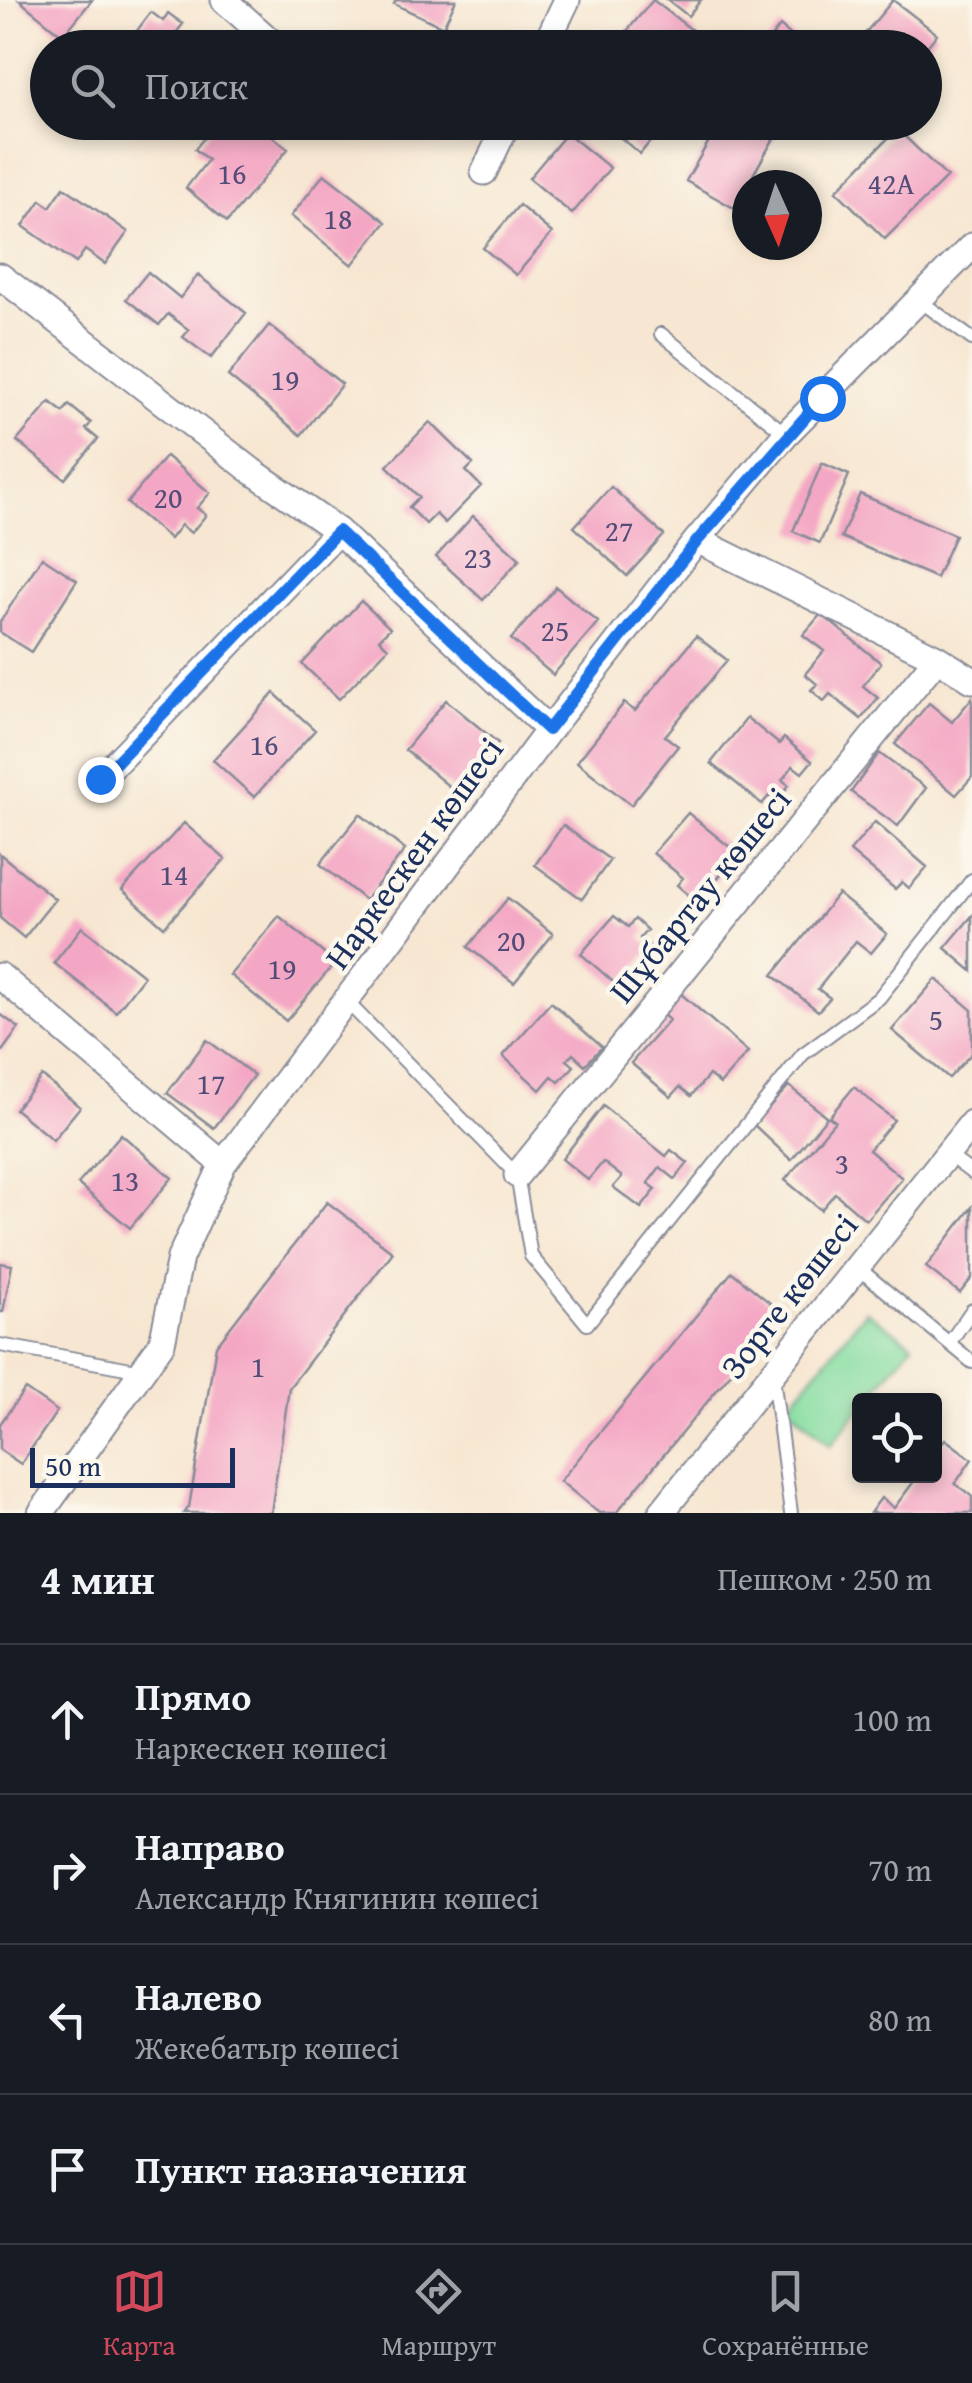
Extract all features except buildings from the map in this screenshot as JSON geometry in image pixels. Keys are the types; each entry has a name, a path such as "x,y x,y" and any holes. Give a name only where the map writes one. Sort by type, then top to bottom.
{"street":[{"path":"553,30 567,0"},
{"path":"233,3 260,30"},
{"path":"484,172 499,140"},
{"name":"Наркескен көшесі","path":"42,1513 162,1343 180,1258 223,1164 348,1003 548,730 698,540 786,434 972,246"},
{"path":"0,276 252,470 338,531 548,730"},
{"path":"100,779 338,531"},
{"path":"698,540 938,658 972,680"},
{"name":"Шұбартау көшесі","path":"516,1175 938,658"},
{"path":"0,976 223,1164"},
{"name":"Зорге көшесі","path":"661,1513 972,1123"}],"lane":[{"path":"919,300 972,339"},
{"path":"661,334 786,434"},
{"path":"348,1003 516,1175 532,1256 586,1324 803,1054 879,998 972,880"},
{"path":"947,1154 972,1173"},
{"path":"856,1266 972,1362"},
{"path":"950,1342 972,1310"},
{"path":"0,1345 142,1372"},
{"path":"772,1372 791,1513"}],"green space":[{"path":"866,1311 913,1344 873,1393 852,1393 852,1419 831,1445 788,1406"}],"route":[{"path":"100,779 338,531 548,730 698,540 786,434 822,398"}]}
